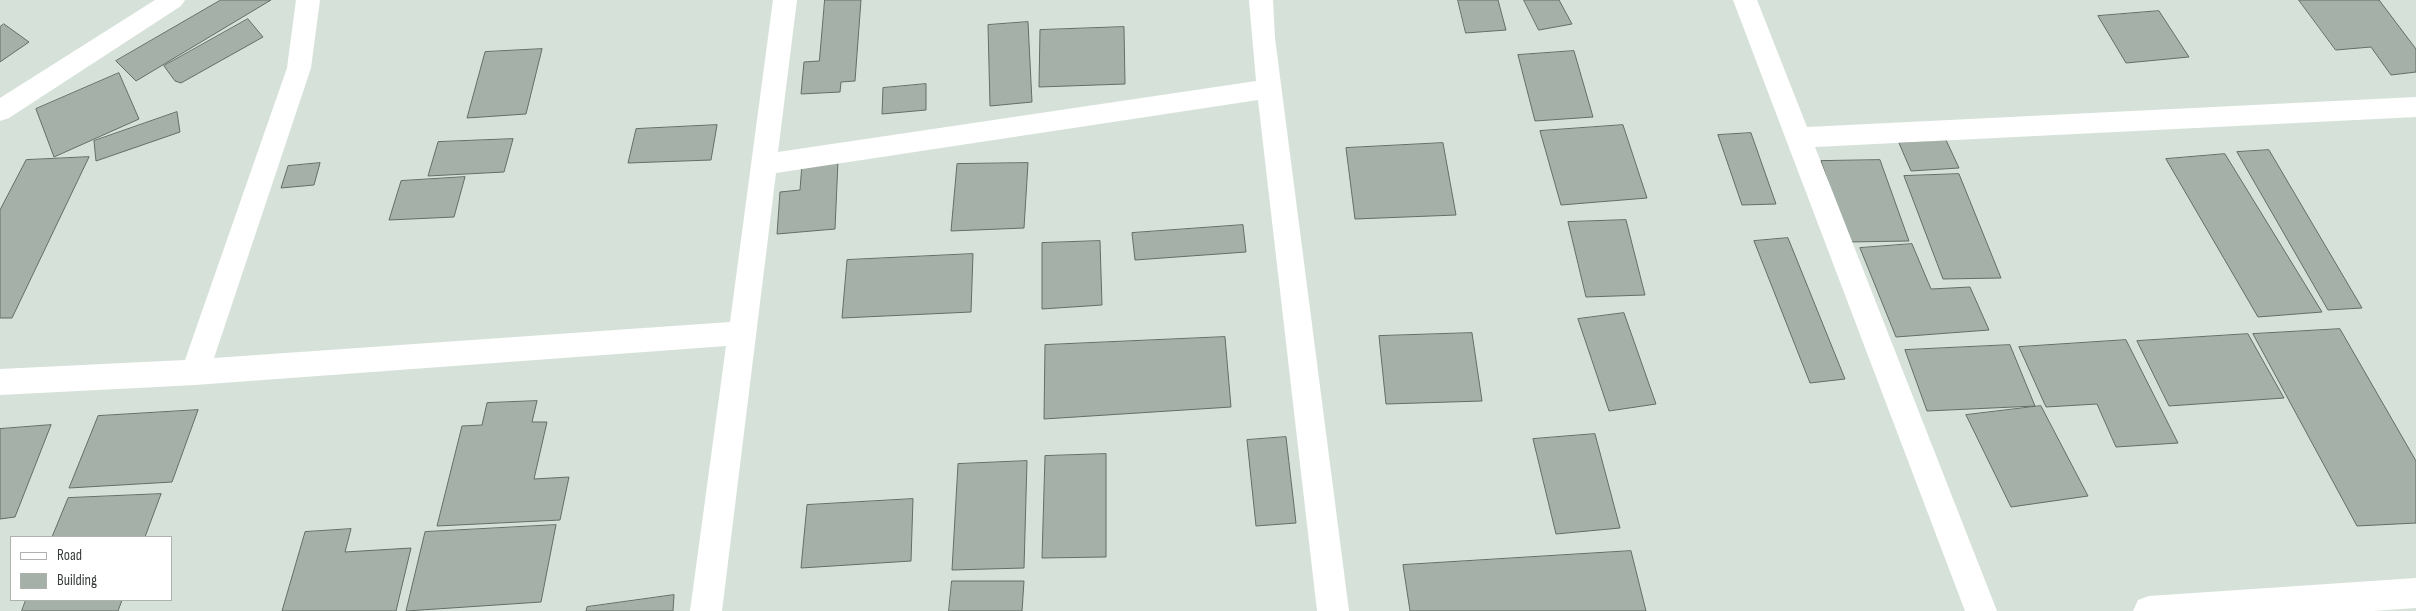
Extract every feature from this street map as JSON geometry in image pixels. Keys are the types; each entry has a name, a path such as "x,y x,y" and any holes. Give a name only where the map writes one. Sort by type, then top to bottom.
{"street":[{"path":"0,111 173,0"},
{"path":"195,372 299,68 308,0"},
{"path":"706,611 785,0"},
{"path":"1261,0 1333,611"},
{"path":"1744,0 1981,611"},
{"path":"764,164 1270,89"},
{"path":"1797,138 2416,107"},
{"path":"0,382 195,372 741,332"},
{"path":"2149,611 2416,593"}],"building":[{"path":"221,0 271,0 136,81 116,61"},
{"path":"825,0 861,0 855,81 841,82 840,92 801,94 804,62 819,61"},
{"path":"1458,0 1498,0 1506,30 1466,33"},
{"path":"1524,0 1559,0 1572,24 1539,30"},
{"path":"2299,0 2379,0 2416,49 2416,72 2391,75 2371,47 2336,50"},
{"path":"2159,11 2189,57 2126,63 2098,16"},
{"path":"248,19 263,37 181,83 175,81 164,66"},
{"path":"1028,22 1032,102 990,106 988,25"},
{"path":"4,24 29,42 0,62 0,27"},
{"path":"1124,27 1125,84 1039,87 1040,30"},
{"path":"542,49 526,114 467,118 485,52"},
{"path":"1574,51 1593,117 1535,121 1518,55"},
{"path":"119,73 139,119 54,157 36,109"},
{"path":"926,84 926,110 882,114 883,88"},
{"path":"177,112 180,132 96,161 94,141"},
{"path":"717,125 711,160 628,163 636,129"},
{"path":"1623,125 1647,198 1561,205 1540,131"},
{"path":"1751,133 1776,204 1742,205 1718,135"},
{"path":"513,139 504,172 428,176 438,142"},
{"path":"1946,140 1959,168 1911,171 1899,143"},
{"path":"1443,143 1456,215 1355,219 1346,148"},
{"path":"2269,150 2362,308 2328,310 2237,152"},
{"path":"2225,154 2322,312 2258,317 2166,159"},
{"path":"89,157 12,318 0,318 0,210 26,160"},
{"path":"1880,160 1909,241 1848,242 1821,161"},
{"path":"838,161 835,229 777,234 780,192 800,190 802,164"},
{"path":"320,163 314,185 281,188 288,166"},
{"path":"1028,163 1024,228 951,231 957,164"},
{"path":"1959,174 2001,278 1943,279 1904,176"},
{"path":"465,177 454,217 389,220 401,181"},
{"path":"1626,220 1645,295 1586,297 1568,222"},
{"path":"1243,225 1246,252 1135,260 1132,233"},
{"path":"1788,238 1845,379 1810,383 1754,241"},
{"path":"1100,241 1102,305 1042,309 1042,243"},
{"path":"1912,244 1931,289 1970,287 1989,330 1896,337 1860,248"},
{"path":"973,254 971,312 842,318 847,260"},
{"path":"1624,313 1656,404 1609,411 1578,319"},
{"path":"2340,329 2416,461 2416,523 2357,526 2253,334"},
{"path":"1472,333 1482,401 1386,404 1379,336"},
{"path":"2248,334 2284,398 2169,406 2137,341"},
{"path":"1225,337 1231,407 1044,419 1045,345"},
{"path":"2126,340 2178,443 2116,447 2097,404 2046,407 2019,347"},
{"path":"2010,345 2035,406 1927,411 1905,350"},
{"path":"537,401 532,422 547,422 534,479 569,477 560,520 437,526 462,426 482,425 487,403"},
{"path":"2041,406 2088,496 2011,507 1966,415"},
{"path":"198,410 172,482 69,488 98,416"},
{"path":"51,425 15,517 0,519 0,429"},
{"path":"1595,434 1620,528 1556,534 1533,439"},
{"path":"1286,437 1296,523 1256,526 1247,440"},
{"path":"1106,454 1106,557 1042,558 1045,456"},
{"path":"1027,461 1024,568 952,570 958,464"},
{"path":"161,494 145,536 52,536 68,498"},
{"path":"913,499 911,561 801,568 807,505"},
{"path":"556,525 541,602 406,611 425,532"},
{"path":"351,529 345,552 411,548 396,611 282,611 305,532"},
{"path":"1631,551 1646,611 1410,611 1403,565"},
{"path":"952,581 1024,581 1022,611 949,611"},
{"path":"674,595 673,611 586,611 587,607"},
{"path":"26,601 122,601 118,611 22,611"}]}
